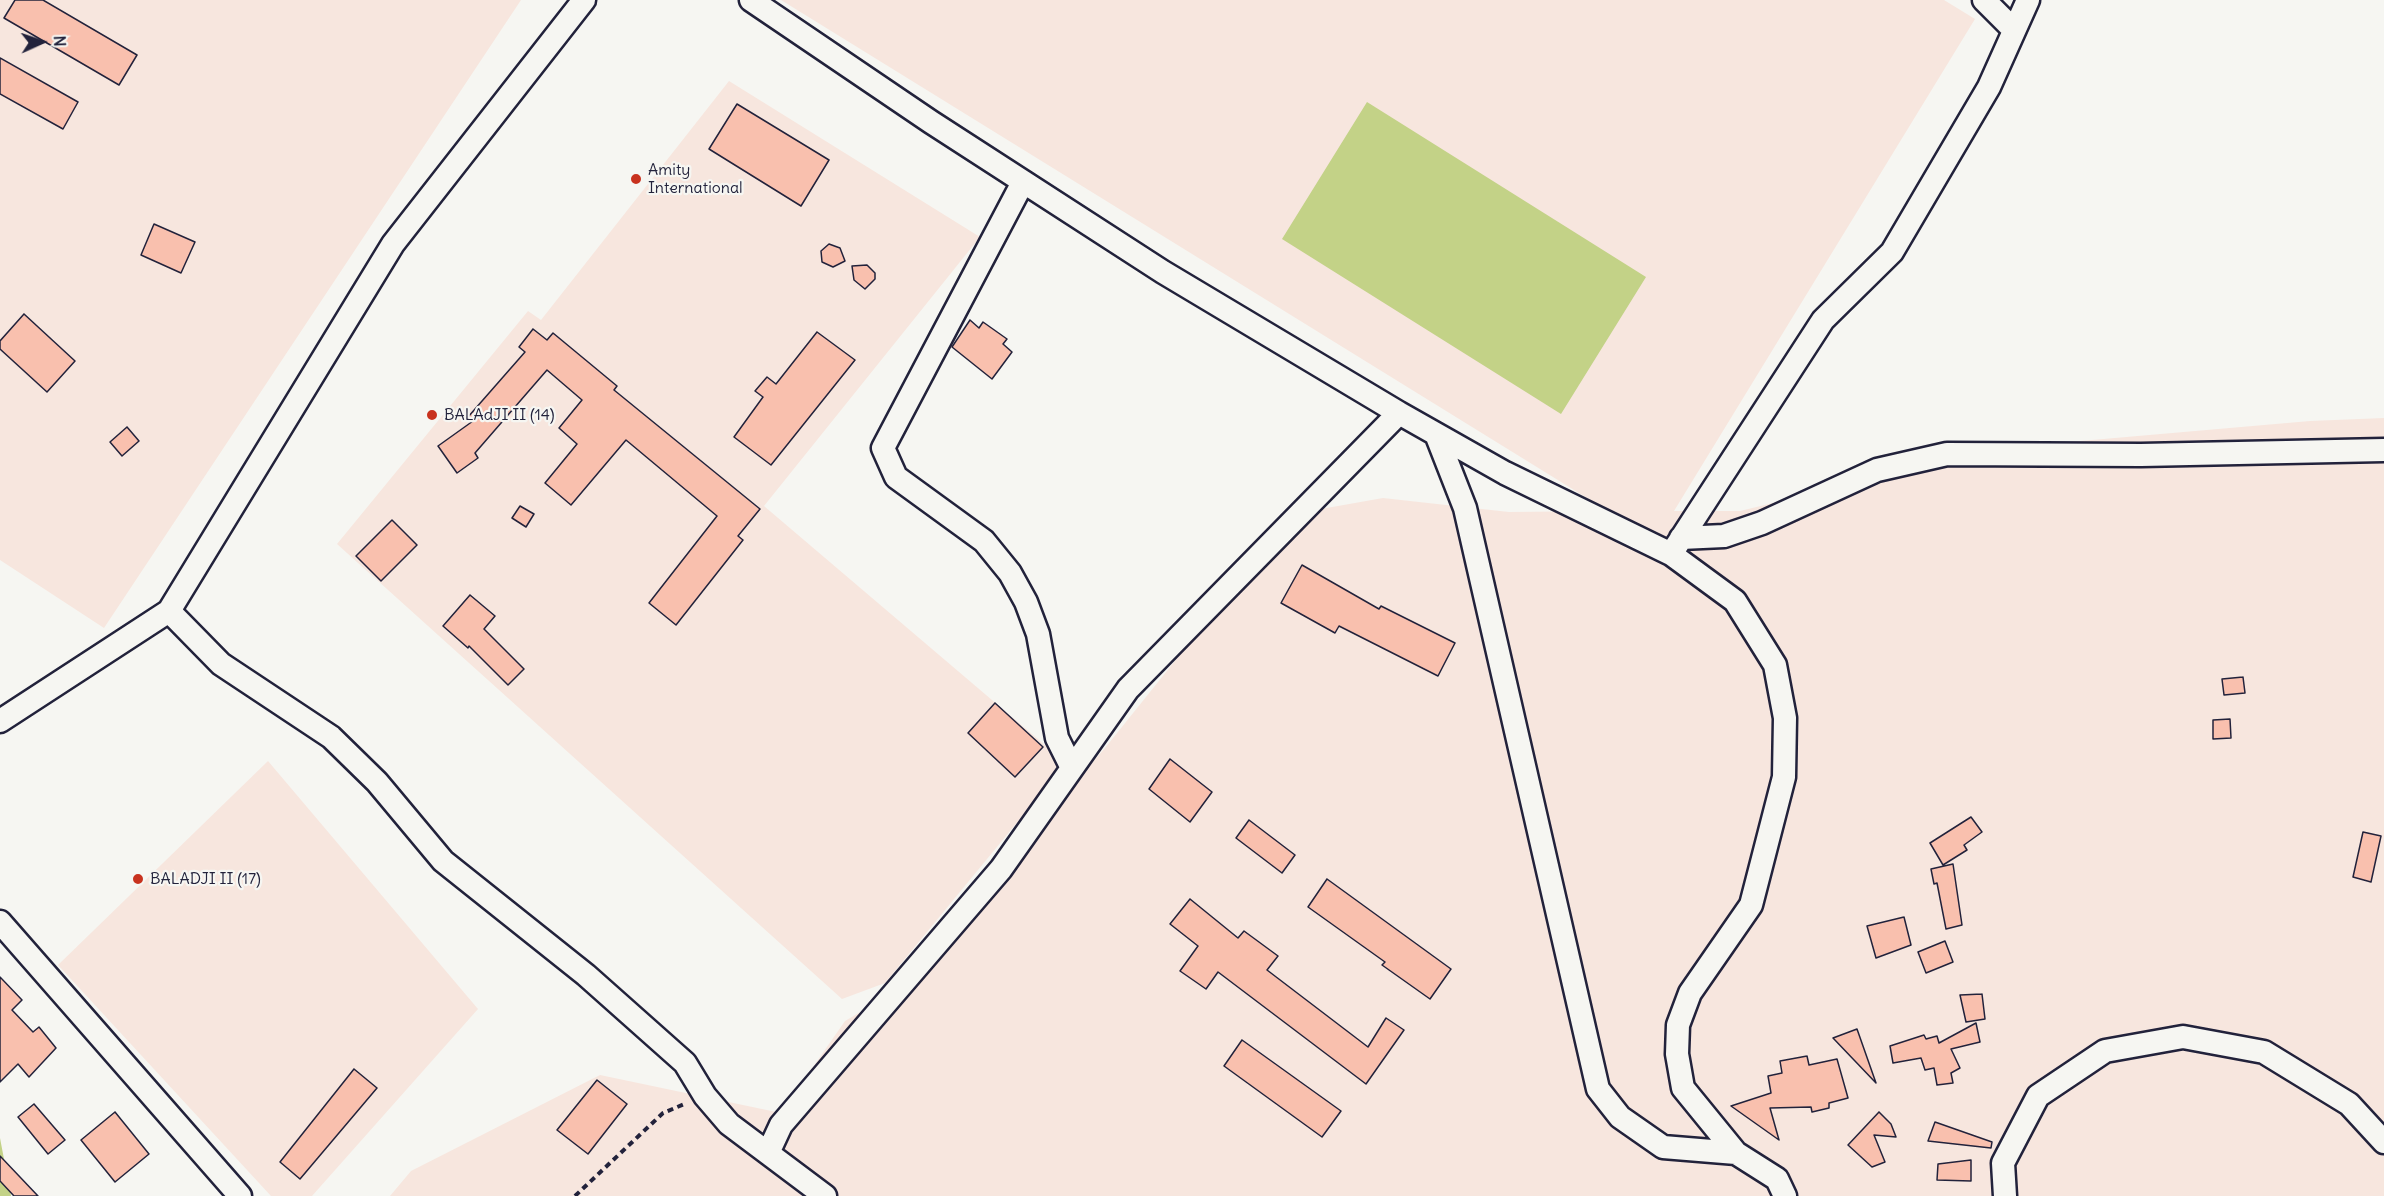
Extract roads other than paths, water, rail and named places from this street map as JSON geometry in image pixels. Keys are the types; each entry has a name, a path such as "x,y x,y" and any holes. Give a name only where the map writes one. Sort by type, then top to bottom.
{"street":[{"path":"0,721 169,611 393,244 584,0"},
{"path":"751,0 1023,182 1163,272 1399,413 1505,473 1676,546 1735,602 1775,665 1785,718 1784,777 1751,905 1690,993 1678,1025 1677,1054 1683,1088 1736,1153 1777,1179 1785,1196"},
{"path":"1984,0 2014,30"},
{"path":"1676,546 1823,320 1892,252 1989,87 2028,0"},
{"path":"1023,182 883,448 896,477 984,541 1010,573 1026,602 1038,634 1057,738 1072,768"},
{"path":"768,1153 781,1125 1001,868 1128,689 1399,413"},
{"path":"1436,434 1465,508 1598,1089 1620,1117 1664,1147 1736,1153"},
{"path":"1676,546 1724,536 1762,523 1877,470 1947,454 2141,455 2384,450"},
{"path":"169,611 221,664 331,737 377,782 443,861 586,975 669,1048 685,1063 705,1096 729,1124 825,1196"},
{"path":"0,922 240,1196"},
{"path":"2005,1196 2003,1163 2038,1096 2105,1051 2183,1037 2264,1052 2349,1104 2384,1142"}],"place":[{"name":"Amity International","path":"636,179"},
{"name":"BALAdJI II (14)","path":"432,415"},
{"name":"BALADJI II (17)","path":"138,879"}]}
